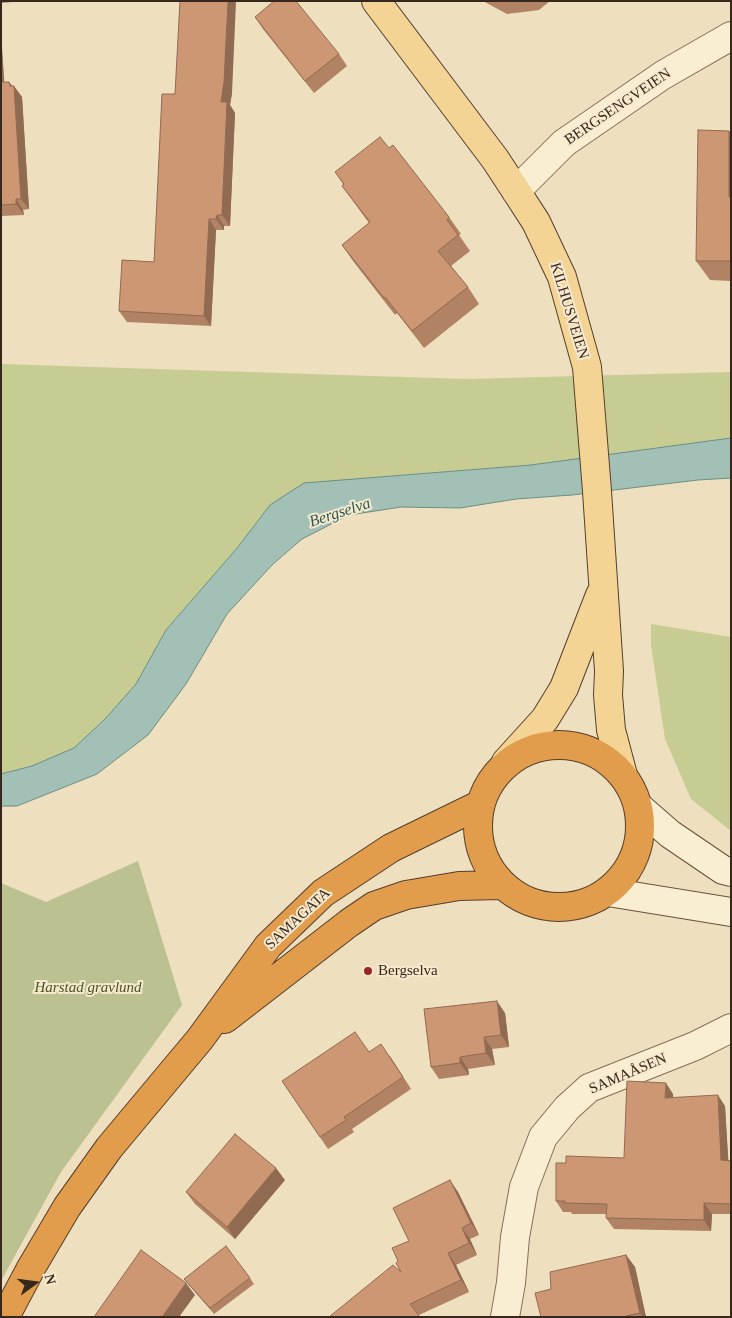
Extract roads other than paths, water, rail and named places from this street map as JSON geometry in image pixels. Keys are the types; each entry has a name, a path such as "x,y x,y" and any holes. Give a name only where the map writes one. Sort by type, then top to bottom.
{"highway":[{"path":"554,744 581,746 604,757 623,775 639,806 641,830 636,854 624,875 608,892 587,903 565,908 541,906 520,898 502,884 485,861 477,834 479,805 490,782 506,762 529,749 554,744"},
{"name":"SAMAGATA","path":"5,1317 31,1268 67,1208 109,1148 200,1038 268,946 323,893 391,848 479,805"},
{"name":"SAMAGATA","path":"200,1038 349,923 374,906 406,894 459,886 502,884"}],"main road":[{"name":"KILHUSVEIEN","path":"376,1 495,159 536,222 562,277 587,367 597,490 611,730 623,775"},
{"name":"KILHUSVEIEN","path":"506,762 545,719 564,688 603,586"}],"street":[{"name":"BERGSENGVEIEN","path":"516,191 564,143 663,75 731,36"},
{"path":"639,806 670,834 723,870 731,872"},
{"path":"608,892 731,912"},
{"name":"SAMAÅSEN","path":"505,1317 511,1283 515,1237 524,1187 543,1137 567,1108 589,1088 695,1046 731,1028"}],"water":[{"path":"731,438 731,478 516,499 460,508 401,507 349,515 302,539 273,564 227,614 186,684 148,735 97,774 17,806 1,806 1,774 32,766 74,748 105,719 136,684 166,630 238,547 270,505 304,483 531,465"}],"place":[{"name":"Bergselva","path":"368,971"}],"park label":[{"name":"Harstad gravlund","path":"88,988"}]}
